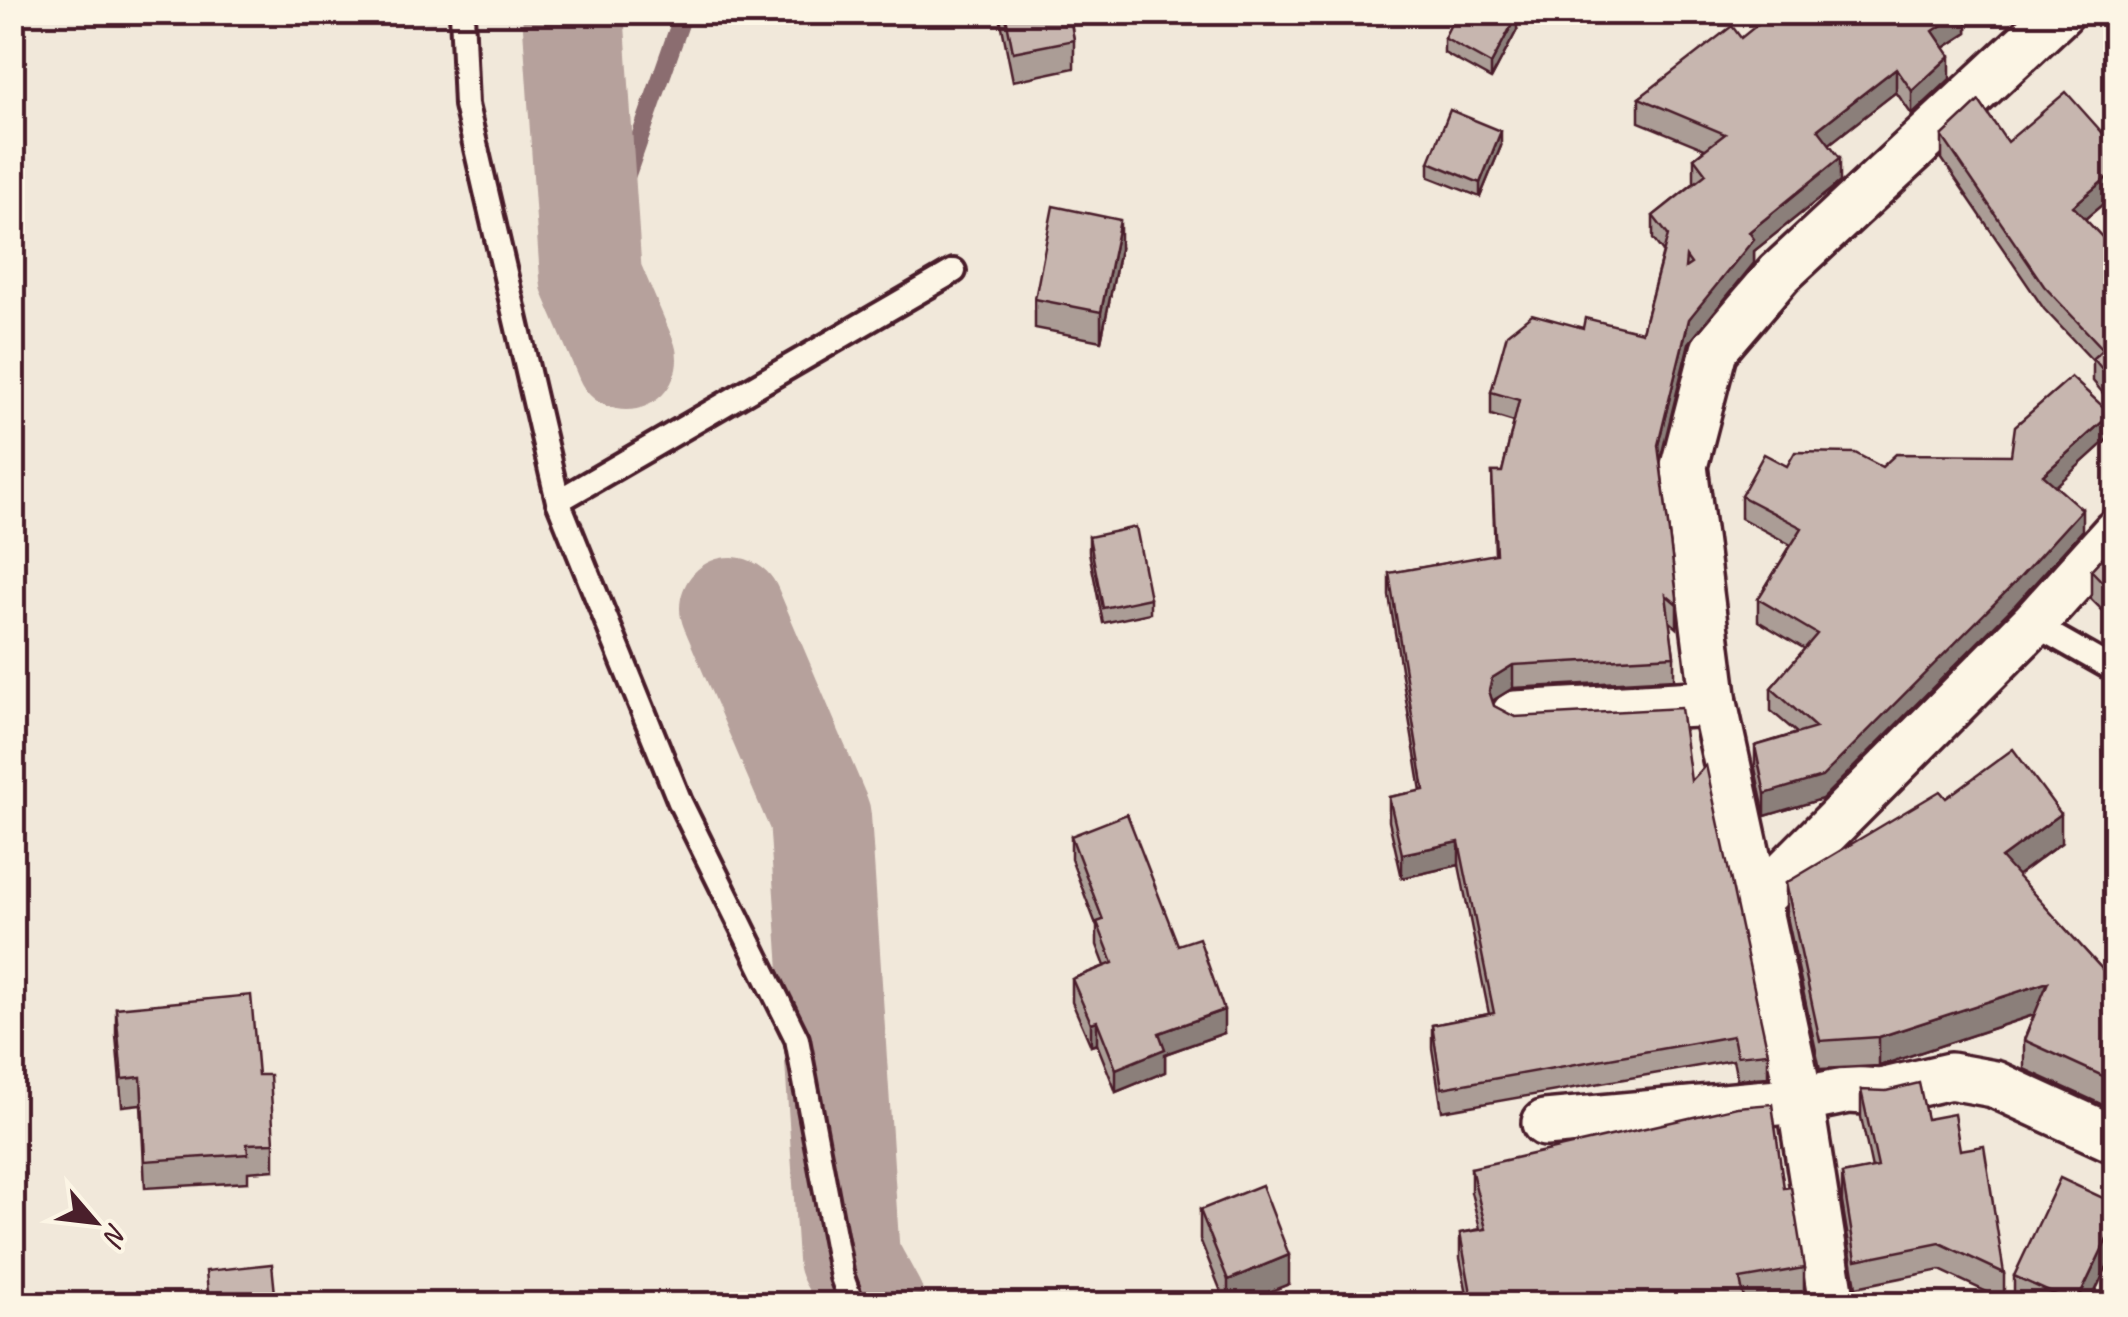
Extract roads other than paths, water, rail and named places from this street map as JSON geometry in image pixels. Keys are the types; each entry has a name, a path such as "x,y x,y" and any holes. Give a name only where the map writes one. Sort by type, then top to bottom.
{"street":[{"path":"1832,1304 1800,1100 1714,703 1684,466 1714,350 1779,274 2061,12"},
{"path":"1758,900 2034,624 2116,532"},
{"path":"1515,714 1714,703"},
{"path":"1545,1123 1593,1115 1800,1100 1849,1090 1881,1092 1950,1076 1994,1084 2116,1140"}],"lane":[{"path":"462,12 466,106 558,501 680,802 796,1040 842,1277 852,1304"},
{"path":"558,501 954,271"},
{"path":"2034,624 2116,671"}],"waterway":[{"path":"573,12 591,277 626,359"},
{"path":"591,277 684,12"},
{"path":"731,608 820,817 849,1258 874,1304"},
{"path":"2108,1304 2116,1300"}]}
